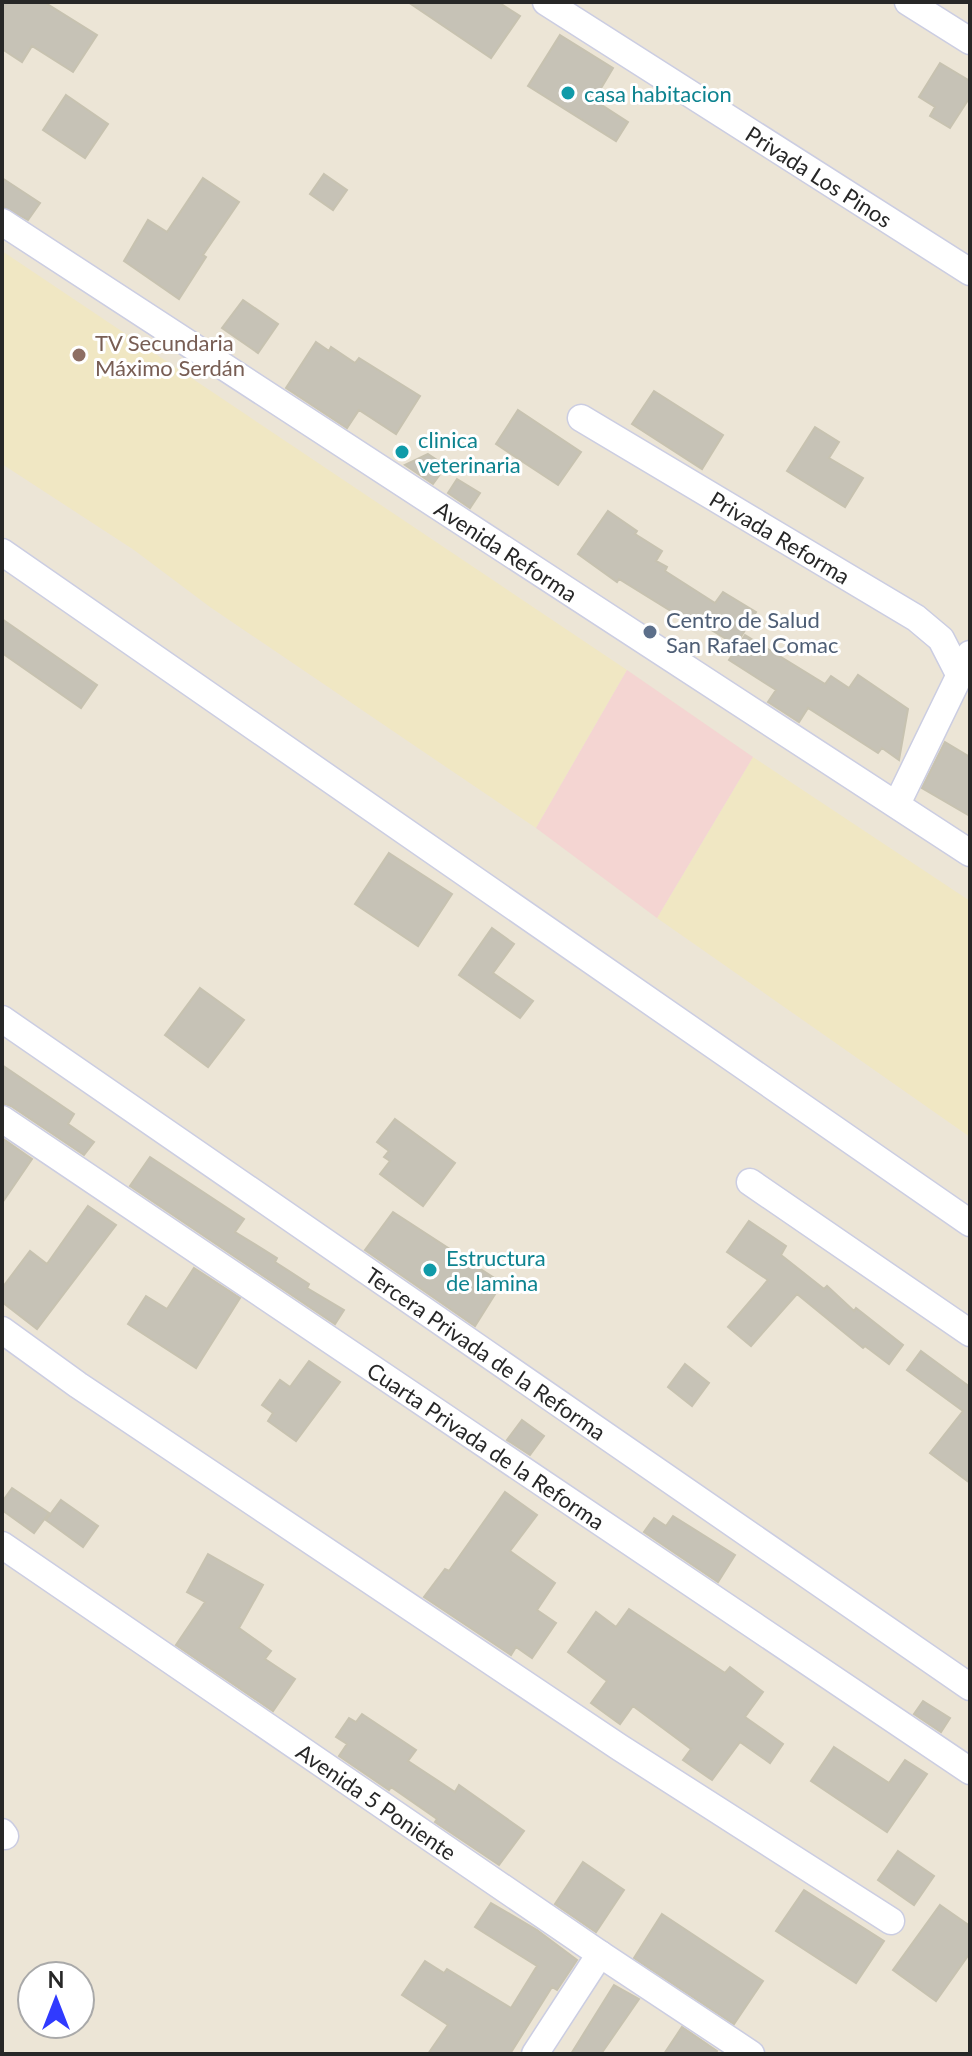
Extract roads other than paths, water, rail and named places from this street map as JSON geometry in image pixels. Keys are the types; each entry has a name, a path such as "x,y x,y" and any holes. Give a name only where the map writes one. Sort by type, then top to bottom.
{"street":[{"name":"Privada Los Pinos","path":"546,2 970,272"},
{"path":"908,2 970,41"},
{"name":"Avenida Reforma","path":"2,222 970,853"},
{"name":"Privada Reforma","path":"581,418 916,618 965,664"},
{"path":"2,552 970,1223"},
{"path":"897,804 965,664"},
{"name":"Tercera Privada de la Reforma","path":"2,1019 970,1687"},
{"name":"Cuarta Privada de la Reforma","path":"2,1119 970,1771"},
{"path":"750,1182 970,1333"},
{"path":"2,1330 78,1385 619,1747 891,1921"},
{"name":"Avenida 5 Poniente","path":"2,1545 751,2054"},
{"path":"535,2054 600,1954"}],"place":[{"name":"casa habitacion","path":"568,93"},
{"name":"TV Secundaria Máximo Serdán","path":"79,355"},
{"name":"clinica veterinaria","path":"402,452"},
{"name":"Centro de Salud San Rafael Comac","path":"650,632"},
{"name":"Estructura de lamina","path":"430,1270"}]}
